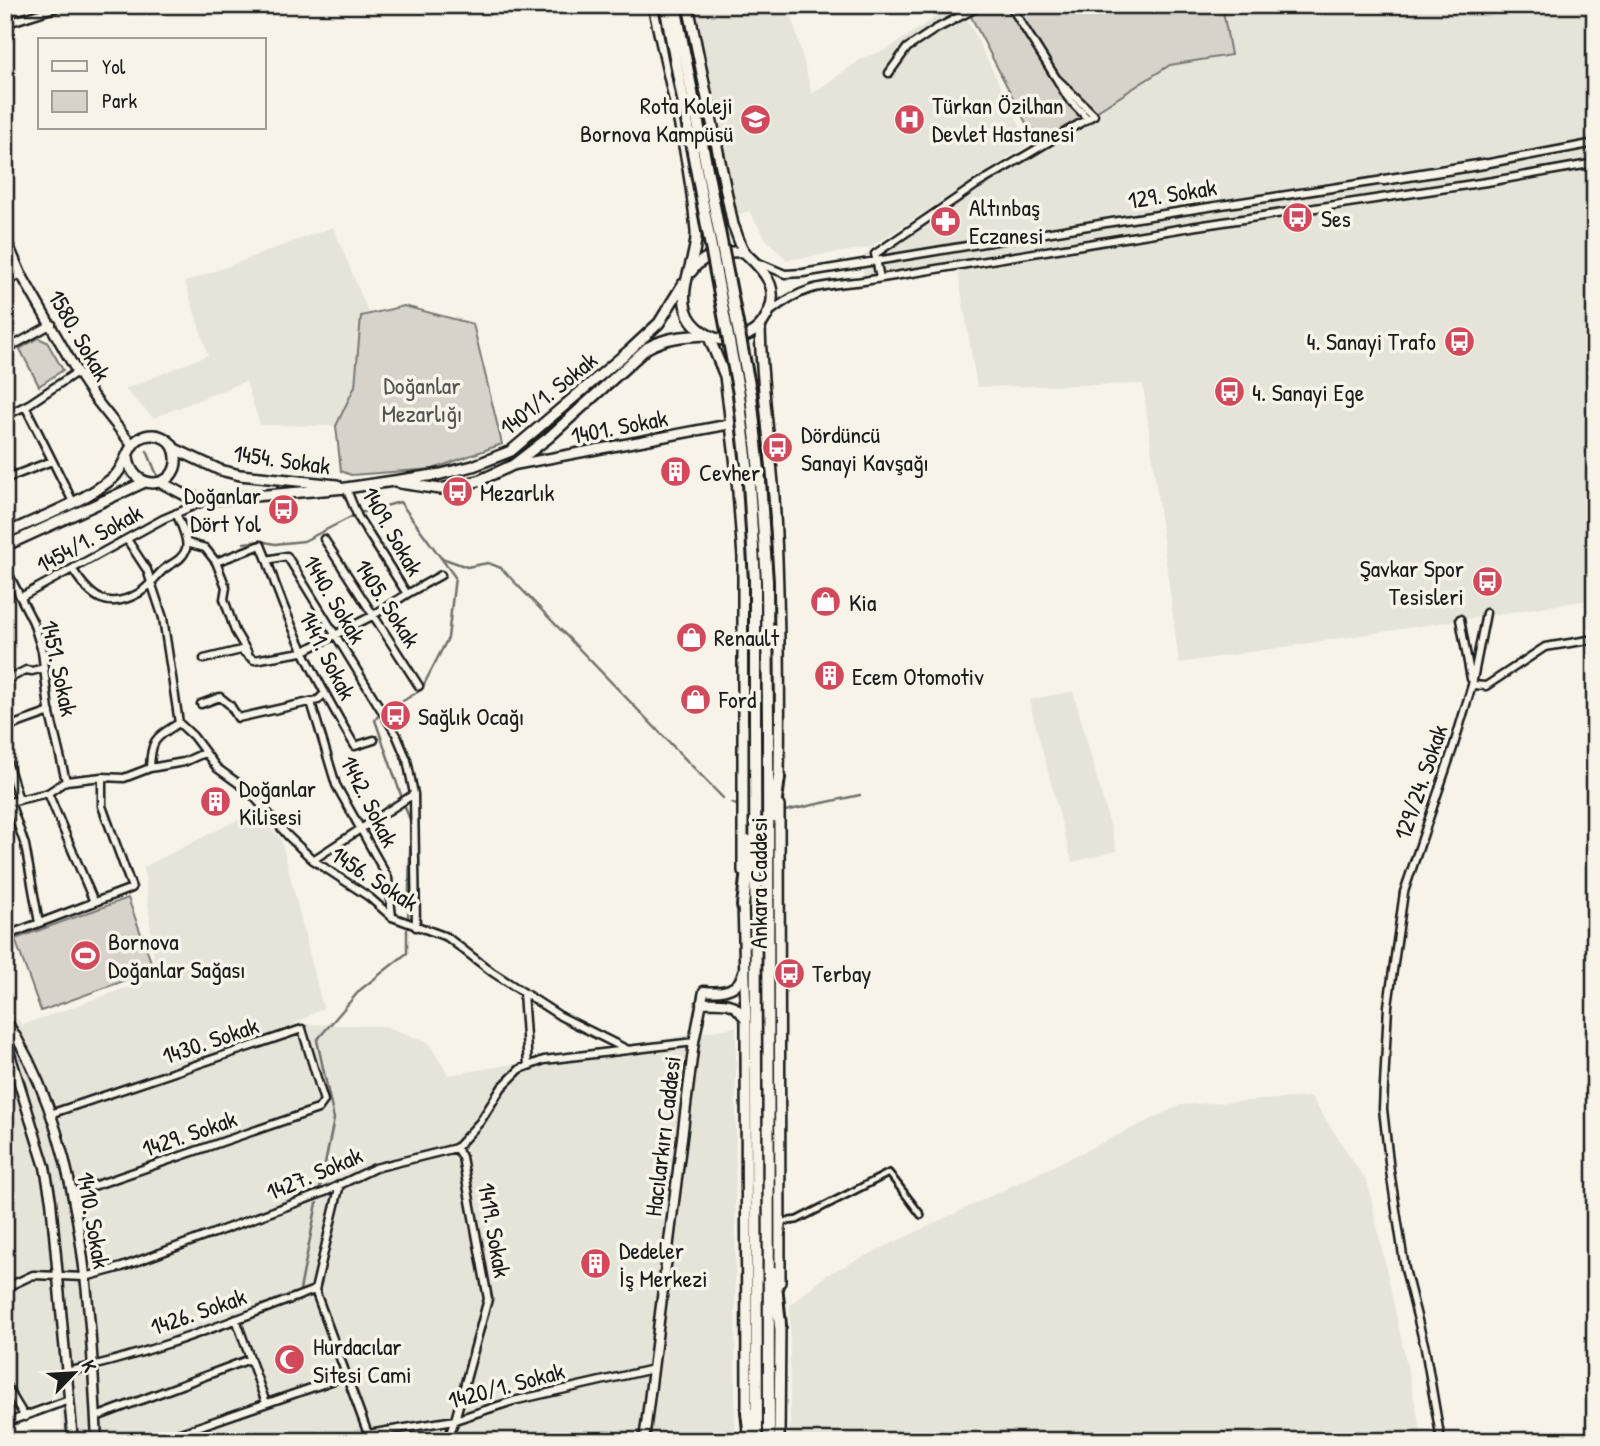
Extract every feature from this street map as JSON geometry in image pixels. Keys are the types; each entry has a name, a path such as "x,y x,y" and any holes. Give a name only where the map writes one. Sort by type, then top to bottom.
{"highway":[{"name":"Ankara Caddesi","path":"665,5 739,394 749,483 755,580 757,1441"},
{"name":"Ankara Caddesi","path":"675,5 751,395 767,581 769,1441"},
{"path":"769,853 779,777"},
{"path":"743,906 756,786"},
{"path":"769,1203 780,1326"},
{"path":"747,1411 748,1441"}],"main road":[{"name":"Ankara Caddesi","path":"653,5 693,196 697,236 684,292 686,310 697,327 708,335 725,376 743,557 747,1411"},
{"path":"688,5 733,225 745,252 764,271 771,287 772,302 760,326 747,335 732,340 708,335"},
{"path":"689,274 706,257 728,251 745,252"},
{"name":"1401/1. Sokak","path":"208,500 346,488 442,474 473,466 511,451 659,323 689,274"},
{"name":"Ankara Caddesi","path":"760,326 761,376 774,494 779,591 779,1441"},
{"name":"1401/1. Sokak","path":"391,482 440,489 478,481 513,465 548,438 647,348 673,337 708,335"},
{"path":"5,534 73,502 115,476 128,457 132,445 141,437 157,435 175,449 176,465 173,472 160,482"},
{"name":"1454. Sokak","path":"175,449 220,470 240,475 332,484 346,488"},
{"path":"128,457 132,472 145,482"},
{"path":"5,546 145,482 160,482 187,496 208,500"}],"street":[{"path":"5,24 64,5"},
{"path":"889,73 907,48 934,30 982,5"},
{"path":"880,278 875,254 976,185 1091,117 1056,78 1010,5"},
{"path":"5,94 9,146 5,166"},
{"name":"129. Sokak","path":"757,263 785,274 876,262 1484,164 1595,143"},
{"name":"129. Sokak","path":"768,313 803,290 1595,163"},
{"name":"1580. Sokak","path":"5,237 21,274 52,324 77,372 132,445"},
{"path":"5,283 21,274"},
{"path":"5,350 52,324"},
{"path":"5,416 77,372"},
{"path":"25,406 73,502"},
{"name":"1401. Sokak","path":"513,465 731,424"},
{"path":"5,479 52,461"},
{"name":"1409. Sokak","path":"346,488 358,517 407,594"},
{"name":"1401/1. Sokak","path":"176,513 208,500"},
{"path":"73,570 84,587 106,602 115,602 139,593 164,568 178,561 186,550 187,543 176,513"},
{"name":"1454/1. Sokak","path":"21,597 176,513"},
{"name":"1405. Sokak","path":"324,540 419,686"},
{"path":"128,541 145,565 163,618 179,723 155,739 151,748 150,768"},
{"path":"187,543 205,548 216,562 226,587 224,599 235,631 254,660"},
{"name":"1440. Sokak","path":"216,562 261,545 267,560 287,556 396,734 407,760 414,794 416,928"},
{"name":"1441. Sokak","path":"267,560 281,605 302,652 355,746 374,740"},
{"name":"1451. Sokak","path":"5,567 33,622 66,781"},
{"name":"1409. Sokak","path":"204,659 241,650 254,660 302,652 373,616 441,575"},
{"name":"129/24. Sokak","path":"1441,1441 1424,1348 1405,1269 1383,1109 1388,1006 1404,892 1472,685 1486,613"},
{"name":"129/24. Sokak","path":"1460,619 1472,685"},
{"path":"1472,685 1486,686 1545,647 1595,639"},
{"path":"5,681 26,670 44,668"},
{"path":"201,704 220,697 230,705 238,718 318,700 325,692"},
{"name":"1442. Sokak","path":"311,702 336,785 388,878 392,917"},
{"path":"5,728 50,712"},
{"name":"1456. Sokak","path":"179,723 193,736 217,768 249,791 313,860 369,897 392,917 416,928 447,937 560,1016 628,1050"},
{"path":"39,923 25,845 8,803 48,793 66,781 102,777 124,778 150,768 184,762 204,753"},
{"path":"5,755 19,800"},
{"path":"5,936 132,888 102,806 102,777"},
{"path":"48,793 94,902"},
{"path":"313,860 414,794"},
{"name":"Hacılarkırı Caddesi","path":"644,1441 701,1003 704,991 723,992 733,989 741,982 745,966"},
{"path":"523,992 527,1066"},
{"path":"701,1003 733,1004 746,1021"},
{"name":"1410. Sokak","path":"5,1019 31,1062 50,1114 73,1193 85,1277 97,1441"},
{"name":"1430. Sokak","path":"50,1114 302,1029 324,1101 318,1109"},
{"name":"1410. Sokak","path":"5,1038 45,1167 59,1275 73,1441"},
{"path":"456,1148 480,1122 502,1087 520,1069 544,1060 694,1042"},
{"name":"1429. Sokak","path":"73,1193 318,1109"},
{"name":"1427. Sokak","path":"85,1277 122,1268 325,1192 375,1168 456,1148"},
{"name":"1419. Sokak","path":"447,1441 488,1299 462,1157 456,1148"},
{"path":"779,1222 797,1220 889,1172 921,1215"},
{"path":"340,1184 315,1290 368,1434 363,1441"},
{"path":"5,1288 33,1275 85,1277"},
{"name":"1426. Sokak","path":"93,1366 315,1290"},
{"path":"236,1319 266,1404"},
{"path":"96,1416 250,1359"},
{"path":"66,1372 93,1366"},
{"name":"1420/1. Sokak","path":"368,1434 455,1420 513,1401 653,1369"},
{"path":"157,1441 346,1376"},
{"path":"5,1384 25,1417"},
{"path":"5,1423 69,1399"}],"shaded area":[{"name":"Türkan Özilhan Devlet Hastanesi","path":"789,5 812,94 863,58 888,49 953,5 960,5 1029,144 869,248 787,260 766,239 749,211 732,216 688,7"},
{"path":"1222,5 1595,5 1595,599 1179,663 1143,384 977,387 957,266 864,281 862,257 937,205 1091,109 1170,65 1231,55"},
{"path":"333,227 369,314 361,316 355,386 336,426 260,425 246,381 153,418 125,389 208,355 185,282"},
{"path":"1073,691 1117,851 1072,862 1029,700"},
{"path":"253,812 281,839 323,1008 294,1024 384,1026 429,1043 448,1075 736,1027 735,1441 64,1441 59,1396 26,1408 5,1372 5,1008 23,1025 156,977 144,867"},
{"path":"1311,1097 1368,1184 1423,1441 790,1441 790,1305 826,1275 1181,1105"}],"green space":[{"path":"965,5 1222,5 1231,55 1170,65 1039,148"},
{"name":"Doğanlar Mezarlığı","path":"404,306 473,324 502,444 433,469 351,475 341,471 336,426 355,386 361,316"},
{"path":"38,338 47,342 63,370 39,386 20,349"},
{"name":"Bornova Doğanlar Sağası","path":"128,898 154,970 41,1011 15,939"}],"waterway":[{"path":"147,451 157,475"},
{"path":"360,513 400,502 455,577 448,638 421,690 386,711"},
{"path":"244,543 304,541 353,516"},
{"path":"442,558 467,567 488,563 501,568 723,798"},
{"path":"379,715 375,720 402,798"},
{"path":"785,811 860,795"},
{"path":"732,803 738,806"},
{"path":"404,805 411,822 408,919"},
{"path":"320,1189 334,1119 317,1040 360,990 407,953 407,930"},
{"path":"300,1290 317,1203"}],"place":[{"name":"Rota Koleji Bornova Kampüsü","path":"756,119"},
{"name":"Türkan Özilhan Devlet Hastanesi","path":"909,119"},
{"name":"Ses","path":"1298,218"},
{"name":"Altınbaş Eczanesi","path":"946,221"},
{"name":"4. Sanayi Trafo","path":"1459,341"},
{"name":"4. Sanayi Ege","path":"1229,392"},
{"name":"Dördüncü Sanayi Kavşağı","path":"778,448"},
{"name":"Cevher","path":"676,472"},
{"name":"Mezarlık","path":"457,492"},
{"name":"Doğanlar Dört Yol","path":"284,509"},
{"name":"Şavkar Spor Tesisleri","path":"1487,582"},
{"name":"Kia","path":"826,602"},
{"name":"Renault","path":"691,637"},
{"name":"Ecem Otomotiv","path":"829,676"},
{"name":"Ford","path":"696,699"},
{"name":"Sağlık Ocağı","path":"395,716"},
{"name":"Doğanlar Kilisesi","path":"216,802"},
{"name":"Bornova Doğanlar Sağası","path":"85,955"},
{"name":"Terbay","path":"789,973"},
{"name":"Dedeler İş Merkezi","path":"596,1264"},
{"name":"Hurdacılar Sitesi Cami","path":"290,1360"}]}
